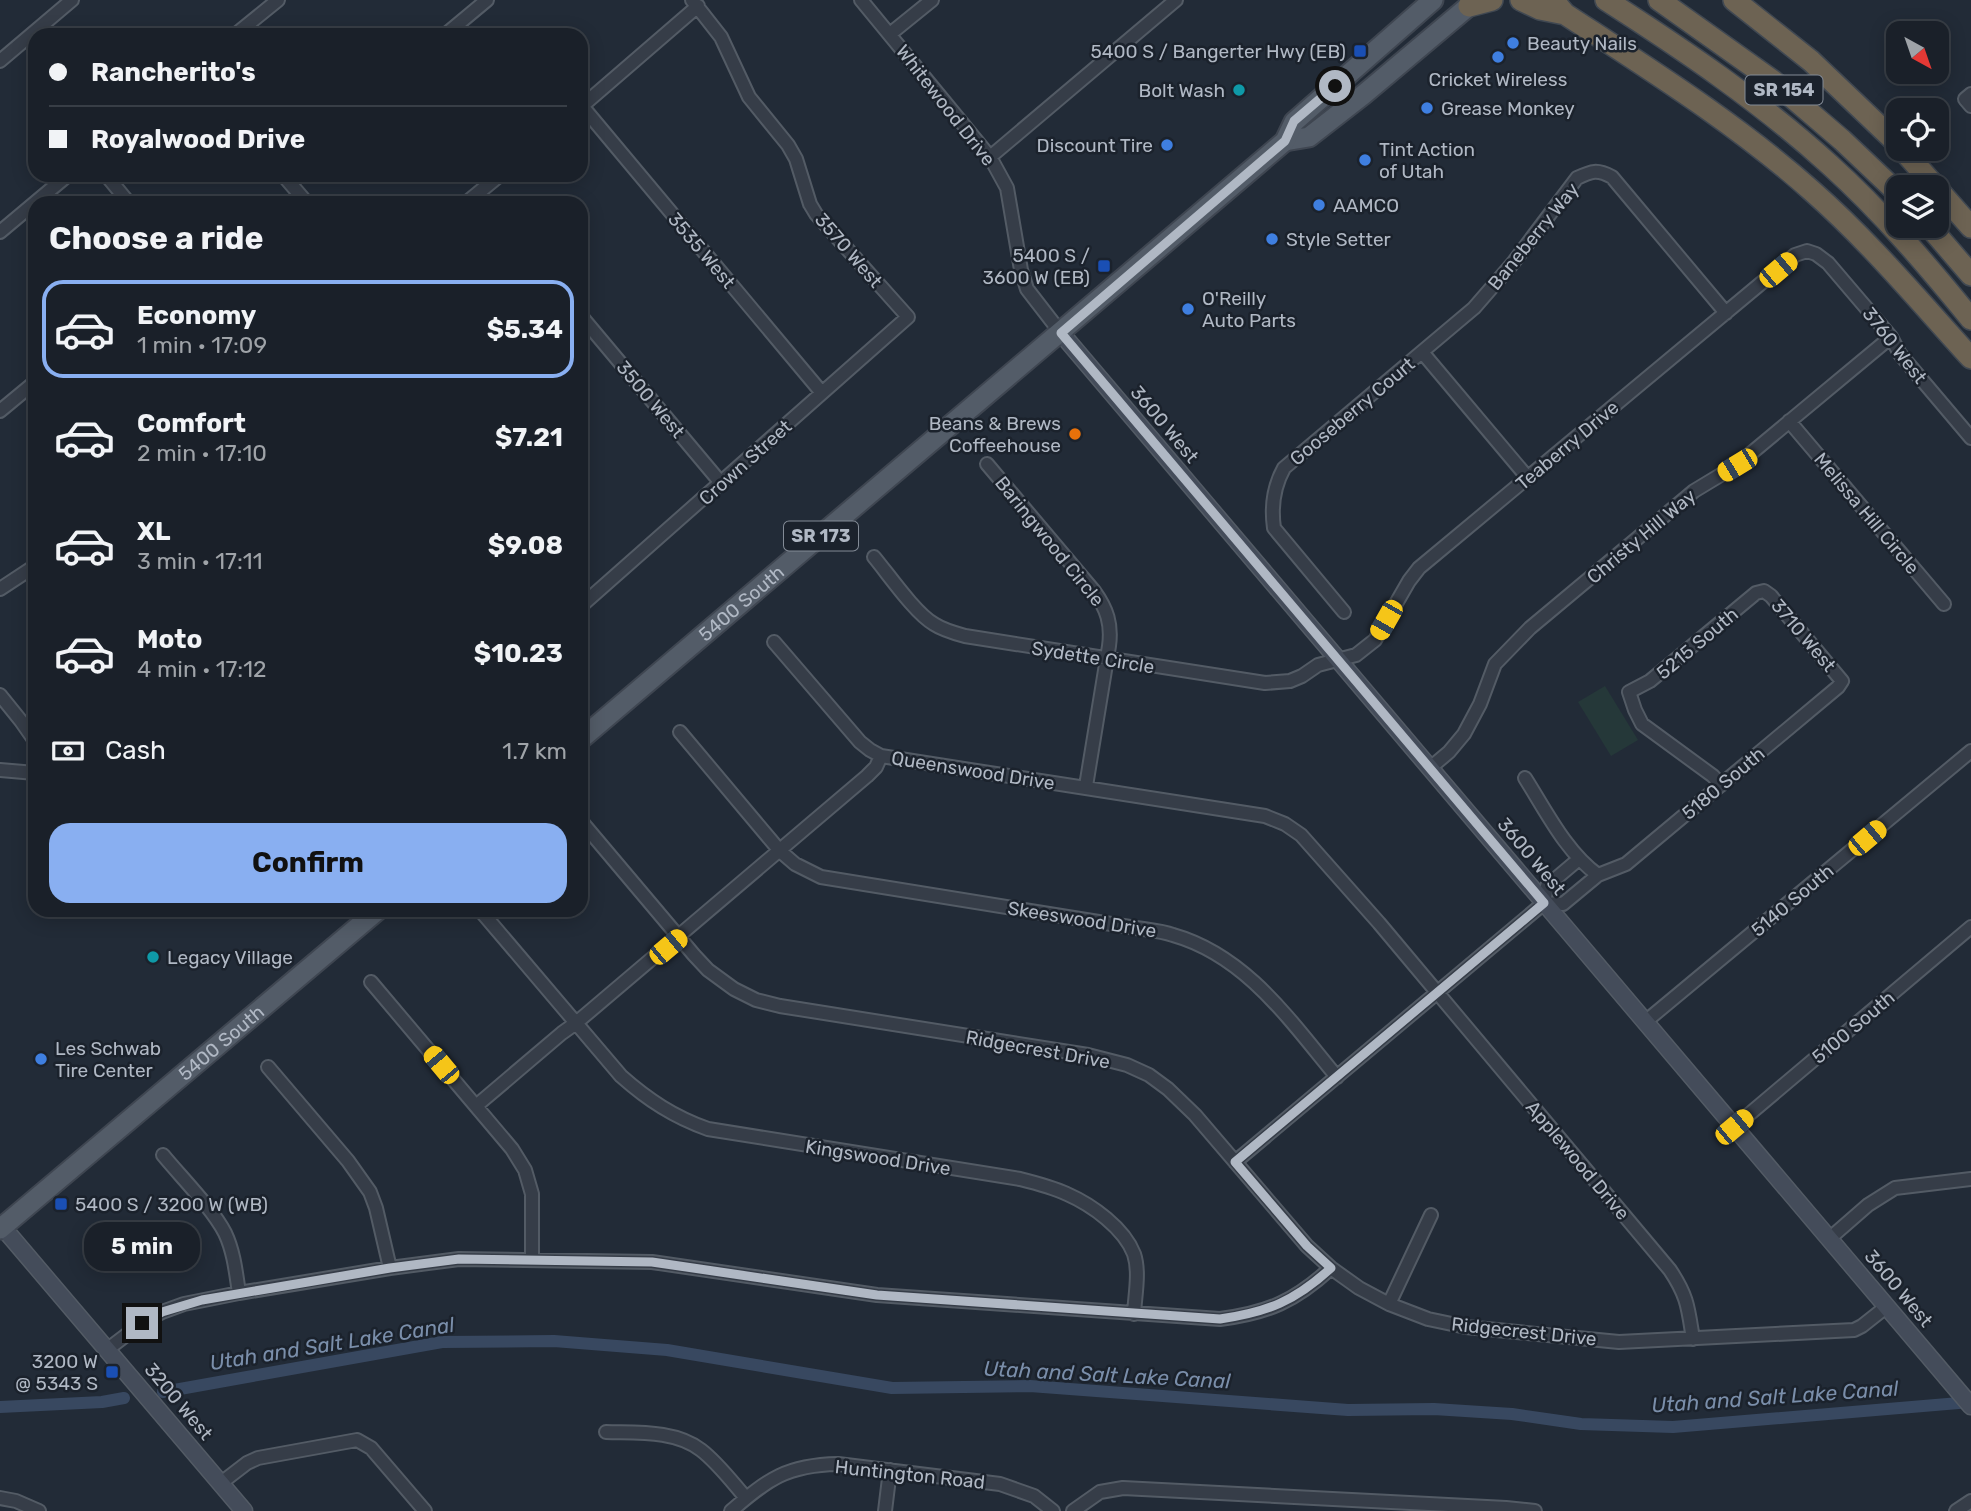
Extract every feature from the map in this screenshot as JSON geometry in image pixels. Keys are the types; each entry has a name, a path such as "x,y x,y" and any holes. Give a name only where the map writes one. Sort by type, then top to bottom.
{"highway":[{"path":"1473,3 1492,0"},
{"path":"1521,0 1540,9 1559,7 1758,147 1838,215 1971,358"},
{"name":"SR 154","path":"1606,0 1686,52 1768,113 1830,165 1914,250 1971,319"},
{"name":"SR 154","path":"1659,0 1773,81 1886,182"},
{"path":"1734,0 1811,61 1886,133"},
{"path":"1912,161 1971,227"},
{"path":"1939,238 1971,275"}],"main road":[{"name":"5400 South","path":"588,733 1285,141 1294,121 1433,0"},
{"name":"5400 South","path":"1285,141 1309,137 1473,3"},
{"name":"5400 South","path":"1,1227 371,917"}],"street":[{"path":"39,28 72,0"},
{"path":"244,28 278,0"},
{"path":"453,28 487,0"},
{"name":"Whitewood Drive","path":"861,0 990,157 1007,188 1021,270 1027,289 1061,333"},
{"path":"890,34 932,0"},
{"path":"990,157 1176,0"},
{"path":"588,101 695,3"},
{"name":"3570 West","path":"695,3 721,37 749,97 788,145 796,159 810,204 816,214 908,317"},
{"path":"0,61 28,37"},
{"name":"3535 West","path":"588,114 822,393"},
{"name":"Baneberry Way","path":"1422,352 1474,307 1513,263 1577,178 1590,172 1601,171 1612,177 1726,313"},
{"path":"43,196 60,182"},
{"path":"112,182 123,196"},
{"path":"289,182 301,196"},
{"path":"484,196 495,182"},
{"path":"0,232 28,209"},
{"name":"Teaberry Drive","path":"1338,660 1356,655 1375,640 1419,568 1795,255 1807,251 1816,254"},
{"name":"3760 West","path":"1816,254 1828,263 1891,337 1900,354 1971,438"},
{"name":"Crown Street","path":"588,601 908,317"},
{"name":"3500 West","path":"588,324 721,483"},
{"name":"3600 West","path":"1061,333 1971,1406"},
{"name":"Christy Hill Way","path":"1430,768 1449,752 1464,734 1480,704 1495,664 1530,628 1694,491 1737,465 1891,337"},
{"path":"1422,352 1528,478"},
{"name":"Gooseberry Court","path":"1344,612 1273,528 1272,513 1278,480 1284,468 1422,352"},
{"path":"0,411 28,388"},
{"name":"Melissa Hill Circle","path":"1790,421 1944,604"},
{"name":"Baringwood Circle","path":"987,464 1103,604 1108,614 1110,626 1107,659 1086,786"},
{"name":"Sydette Circle","path":"874,557 932,624 965,636 1265,683 1290,681 1318,665 1338,660"},
{"path":"0,589 28,571"},
{"name":"3710 West","path":"1764,591 1842,681"},
{"name":"5215 South","path":"1721,785 1713,776 1642,724 1629,692 1650,681 1756,593 1764,591"},
{"path":"774,642 860,742 881,756"},
{"name":"5180 South","path":"1544,903 1563,904 1598,875 1626,864 1842,681"},
{"path":"0,695 28,730"},
{"name":"Skeeswood Drive","path":"680,733 780,851 795,864 821,877 1172,934 1194,942 1237,967 1257,984 1338,1077"},
{"name":"5140 South","path":"1645,1022 1971,751"},
{"name":"Queenswood Drive","path":"476,1106 867,776 876,767 881,756 1265,816 1285,824 1315,849 1438,993"},
{"path":"0,770 28,772"},
{"path":"1525,778 1580,859 1598,875"},
{"name":"Ridgecrest Drive","path":"588,829 694,954 721,980 756,1000 779,1006 1088,1055 1127,1065 1149,1075 1195,1115 1307,1246 1331,1268 1359,1288 1389,1304 1428,1319 1466,1327 1619,1342 1854,1330 1886,1307"},
{"path":"1235,1162 1544,903 1547,886 1580,859"},
{"name":"Kingswood Drive","path":"487,917 621,1076 660,1108 684,1121 708,1129 1020,1179 1067,1194 1104,1218 1127,1241 1134,1255 1136,1272 1134,1314"},
{"name":"5100 South","path":"1734,1127 1971,927"},
{"path":"371,982 512,1149 525,1170 532,1194 532,1260"},
{"name":"Applewood Drive","path":"1438,993 1670,1270 1688,1303 1693,1339"},
{"path":"268,1067 348,1161 370,1192 390,1268"},
{"path":"163,1155 218,1221 226,1235 240,1293"},
{"path":"1829,1239 1868,1205 1895,1188 1971,1179"},
{"path":"1389,1304 1430,1215"},
{"name":"3200 West","path":"1,1227 244,1511"},
{"path":"108,1349 142,1323 184,1304 390,1268 459,1259 652,1262 877,1295 1220,1319 1246,1315 1292,1299 1311,1287 1331,1268"},
{"path":"606,1432 666,1435 694,1445 704,1451 746,1498"},
{"path":"221,1483 258,1458 356,1440 371,1448 425,1511"},
{"name":"Huntington Road","path":"731,1511 760,1486 776,1477 813,1464 838,1464 1000,1484 1034,1496 1053,1511"},
{"path":"886,1511 890,1470"},
{"path":"1073,1511 1100,1492 1123,1488 1290,1503 1535,1511"},
{"path":"0,1499 16,1501 39,1511"},
{"path":"1956,1511 1971,1501"}],"shaded area":[{"path":"1605,686 1638,740 1611,756 1578,702"}],"waterway":[{"name":"Utah and Salt Lake Canal","path":"163,1392 442,1342 554,1341 667,1350 892,1388 1030,1386 1348,1410 1434,1409 1512,1414 1581,1424 1673,1427 1971,1402"},
{"name":"Utah and Salt Lake Canal","path":"0,1407 102,1402 124,1398"}],"place":[{"name":"Beauty Nails","path":"1513,43"},
{"name":"5400 S / Bangerter Hwy (EB)","path":"1360,51"},
{"name":"Cricket Wireless","path":"1498,57"},
{"name":"Bolt Wash","path":"1239,90"},
{"name":"Grease Monkey","path":"1427,108"},
{"name":"Discount Tire","path":"1167,145"},
{"name":"Tint Action of Utah","path":"1365,160"},
{"name":"AAMCO","path":"1319,205"},
{"name":"Style Setter","path":"1272,239"},
{"name":"5400 S / 3600 W (EB)","path":"1104,266"},
{"name":"O'Reilly Auto Parts","path":"1188,309"},
{"name":"Beans & Brews Coffeehouse","path":"1075,434"},
{"name":"Legacy Village","path":"153,957"},
{"name":"Les Schwab Tire Center","path":"41,1059"},
{"name":"5400 S / 3200 W (WB)","path":"61,1204"},
{"name":"3200 W @ 5343 S","path":"112,1372"}],"route":[{"path":"142,1323 162,1312 202,1300 459,1259 652,1262 877,1295 1220,1319 1246,1315 1292,1299 1311,1287 1331,1268 1307,1246 1235,1162 1544,903 1061,333 1285,141 1294,121 1335,86"}]}
